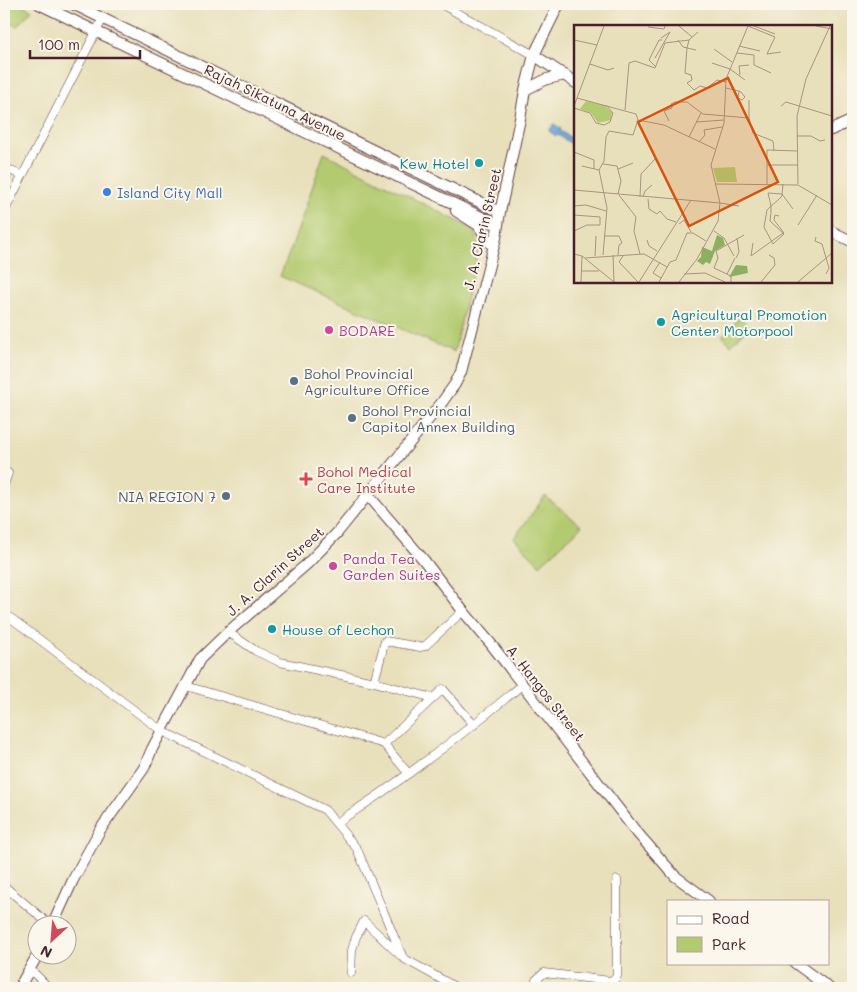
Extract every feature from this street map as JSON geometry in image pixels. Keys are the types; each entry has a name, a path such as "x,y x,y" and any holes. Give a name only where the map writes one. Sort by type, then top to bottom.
{"main road":[{"name":"Rajah Sikatuna Avenue","path":"39,4 498,225"},
{"path":"73,4 500,212"},
{"name":"J. A. Clarin Street","path":"58,914 73,880 100,830 144,768 200,660 228,632 307,564 338,533 455,384 461,372 493,247 534,55 559,4"},
{"path":"79,22 86,10"},
{"path":"534,55 574,82"},
{"path":"525,90 546,79 565,75"},
{"path":"832,130 853,120"},
{"path":"333,146 338,133"},
{"path":"450,202 458,212 478,226 493,247"},
{"path":"832,232 853,242"},
{"name":"A. Hangos Street","path":"368,495 423,559 665,866 675,876 709,900"},
{"path":"19,988 33,964"},
{"path":"796,964 829,988"}],"street":[{"path":"441,4 534,55"},
{"path":"4,212 103,18"},
{"path":"4,167 22,176"},
{"path":"4,471 8,473 4,484"},
{"path":"374,682 385,641 420,647 425,646 463,611"},
{"path":"4,613 162,731 325,810 357,849 403,958"},
{"path":"228,632 256,651 280,662 374,682 433,698"},
{"path":"336,823 371,801 408,774 474,725 522,685"},
{"path":"186,686 384,744 408,774"},
{"path":"384,744 442,689 474,725"},
{"path":"536,988 536,980 544,973 614,980 617,976 617,880"},
{"path":"4,886 37,914"},
{"path":"351,973 352,950 364,921 403,958 457,988"},
{"path":"30,969 49,988"}],"green space":[{"path":"4,4 20,4 32,10 17,26 4,20"},
{"path":"324,153 469,227 475,232 479,246 454,352 280,276"},
{"path":"740,317 749,326 731,345 722,336"},
{"path":"545,496 582,526 540,565 514,538"}],"water":[{"path":"554,124 561,129 560,131 574,140 574,146 558,135 556,136 549,131"}],"place":[{"name":"Kew Hotel","path":"479,163"},
{"name":"Island City Mall","path":"107,192"},
{"name":"Agricultural Promotion Center Motorpool","path":"661,322"},
{"name":"BODARE","path":"329,330"},
{"name":"Bohol Provincial Agriculture Office","path":"294,381"},
{"name":"Bohol Provincial Capitol Annex Building","path":"352,418"},
{"name":"Bohol Medical Care Institute","path":"306,479"},
{"name":"NIA REGION 7","path":"226,496"},
{"name":"Panda Tea Garden Suites","path":"333,566"},
{"name":"House of Lechon","path":"272,629"}]}
